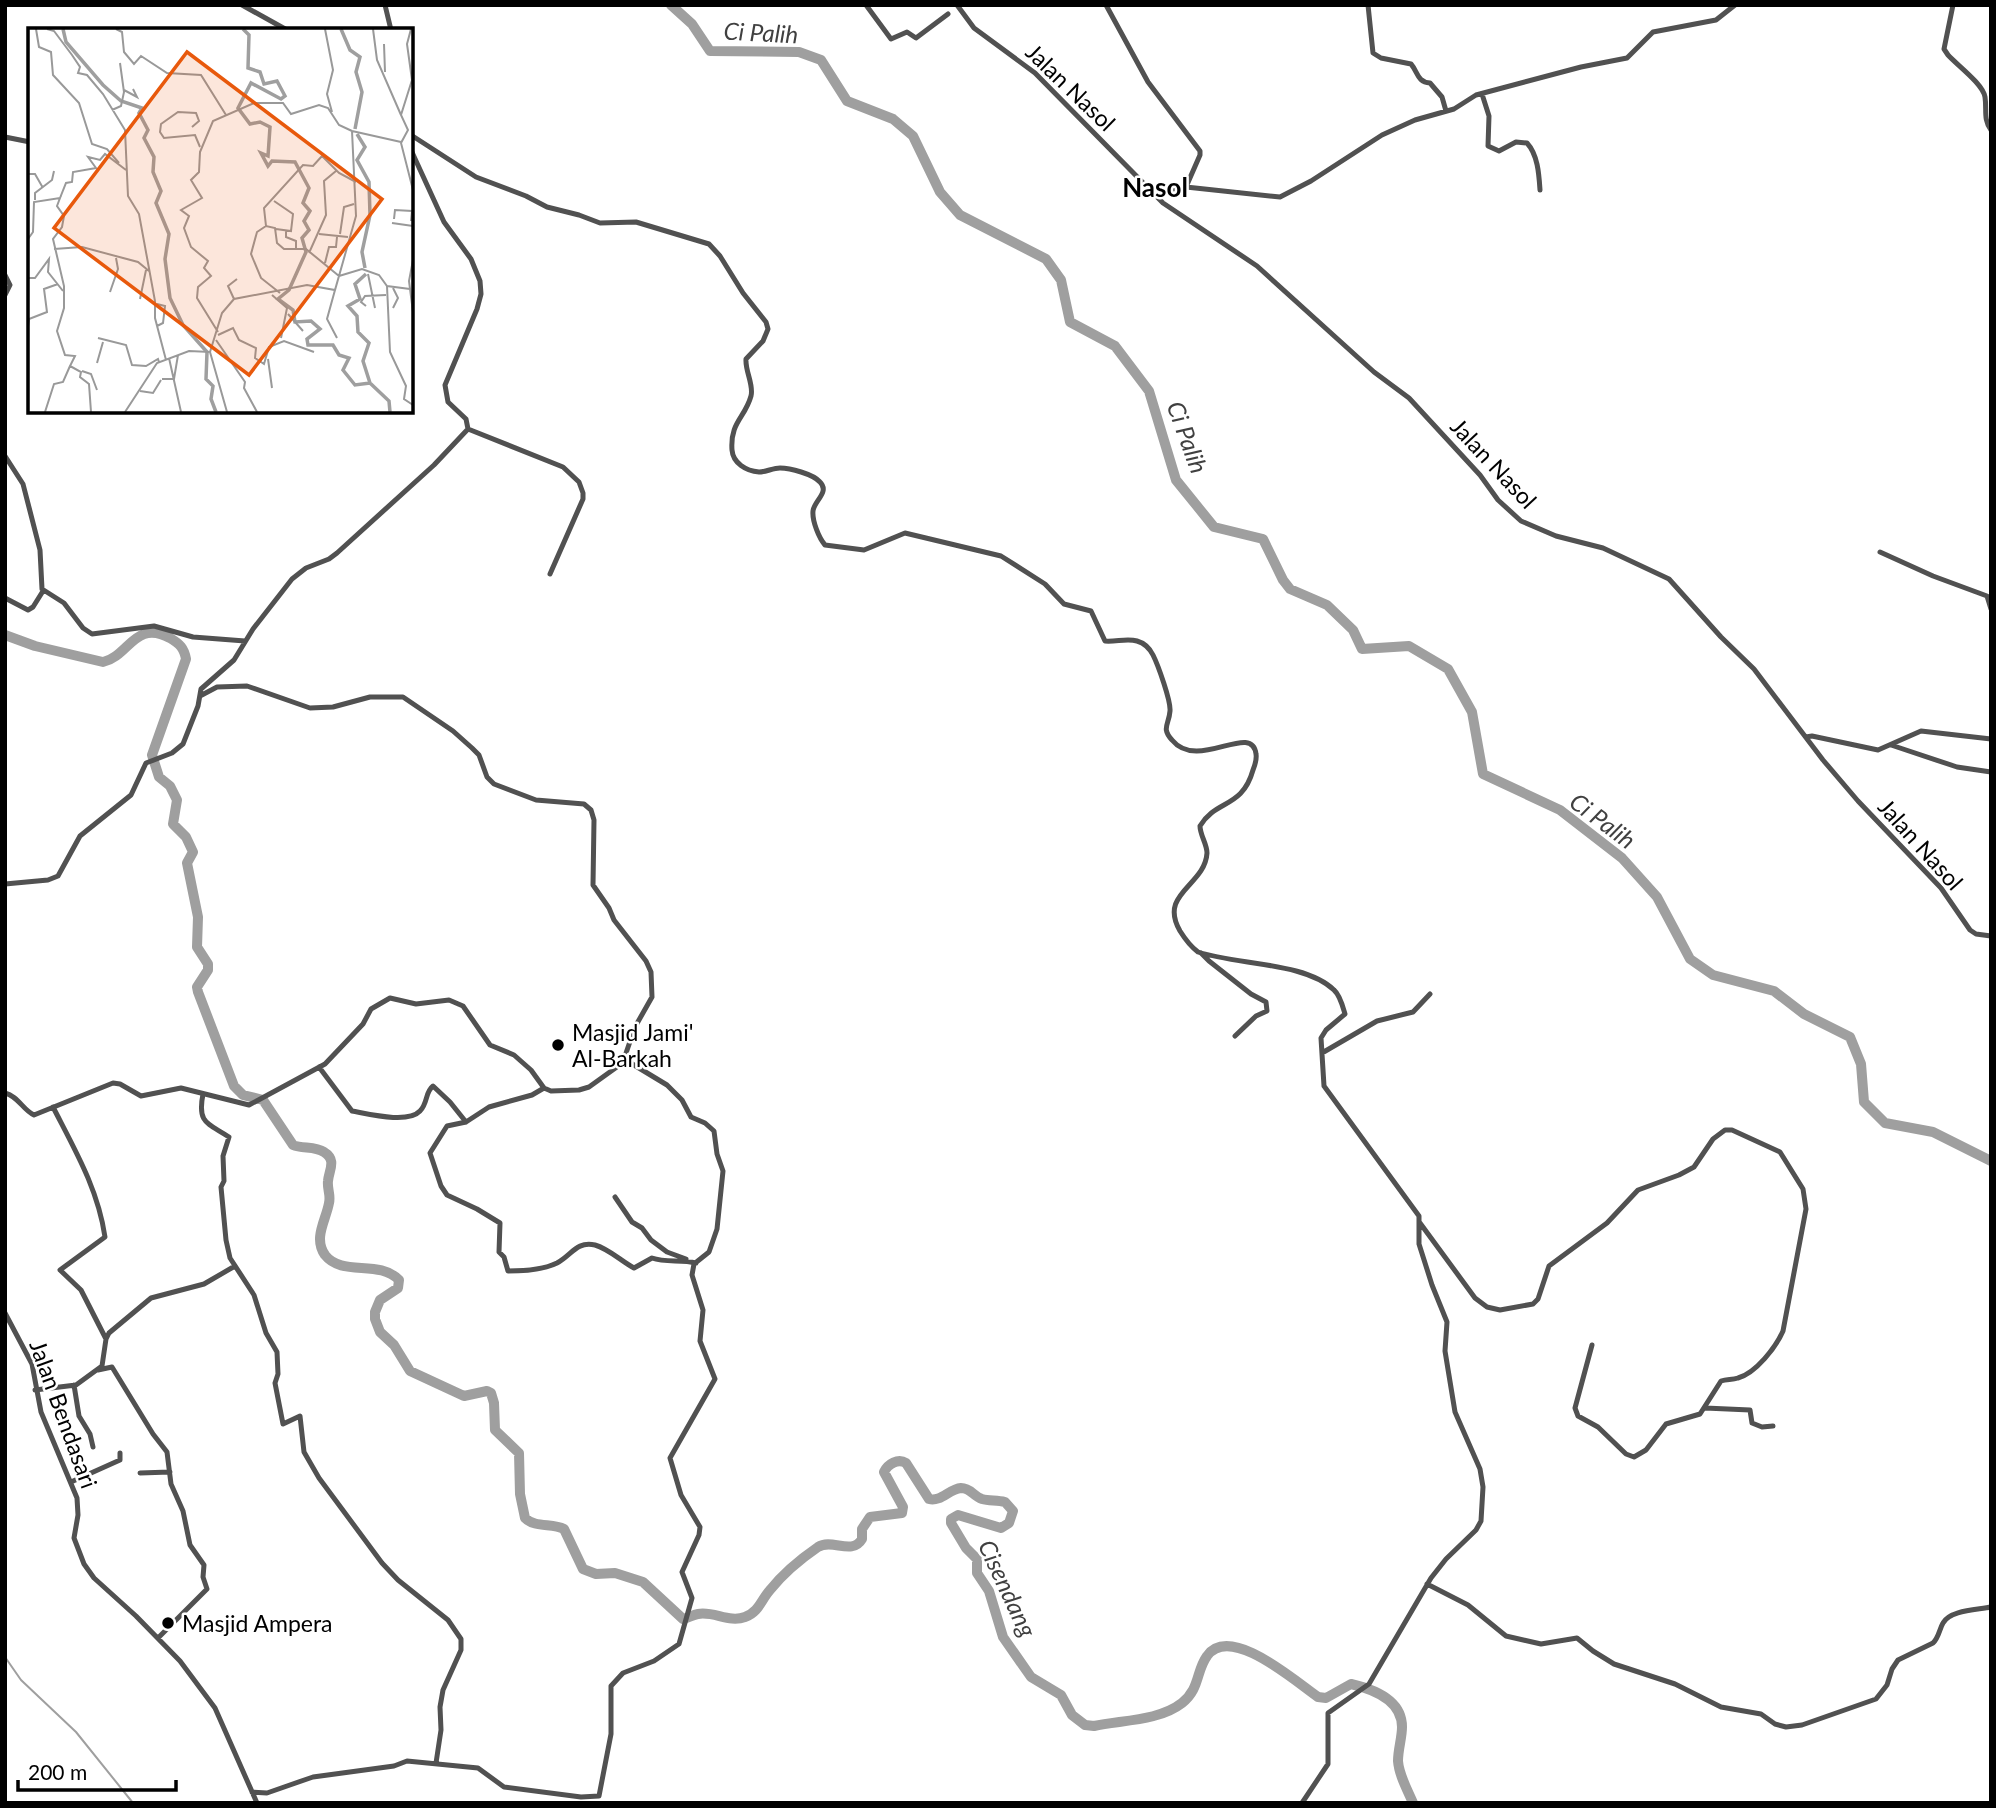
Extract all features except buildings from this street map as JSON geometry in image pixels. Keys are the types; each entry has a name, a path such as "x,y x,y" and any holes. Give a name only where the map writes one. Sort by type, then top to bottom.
{"street":[{"path":"242,5 282,28"},
{"path":"385,5 391,28"},
{"path":"866,5 891,39 907,32 916,38 948,14"},
{"name":"Jalan Nasol","path":"957,5 974,28 1035,73 1173,210 1257,266 1374,372 1409,398 1480,475 1498,500 1521,521 1556,536 1603,548 1669,579 1731,648 1754,669 1858,801 1941,888 1970,930 1976,934 1991,936"},
{"path":"1106,5 1148,82 1200,152 1186,187"},
{"path":"1368,5 1373,53 1381,58 1411,64 1418,77 1432,84 1446,111"},
{"path":"1153,192 1186,187 1280,197 1311,181 1382,135 1415,120 1446,111 1474,96 1581,67 1627,58 1653,33 1716,20 1735,5"},
{"path":"1953,5 1944,49 1983,90 1986,122 1991,130"},
{"path":"1482,94 1489,116 1489,147 1499,151 1516,142 1527,143 1535,160 1540,190"},
{"path":"413,136 476,177 547,207 600,223 636,222 700,240 715,249 743,293 766,322 768,329 763,341 746,359 752,394 733,429 734,458 742,466 755,471 784,468 820,481 823,493 813,513 825,545 864,550 905,533 1005,557 1049,587 1064,604 1091,611 1105,642 1137,641 1151,651 1170,710 1165,726 1166,733 1177,746 1186,750 1208,752 1238,741 1252,746 1256,760 1249,784 1240,795 1201,824 1199,829 1207,851 1200,875 1174,905 1178,927 1189,944 1241,986 1266,1002 1267,1011 1256,1016 1235,1036"},
{"path":"5,137 28,142"},
{"path":"413,154 444,222 471,259 480,281 481,294 477,309 445,385 448,402 466,419 468,429"},
{"path":"5,275 10,285 5,295"},
{"path":"468,429 563,467 579,482 583,499 550,574"},
{"path":"5,884 48,880 58,876 80,836 131,795 143,767 149,760 172,753 183,744 203,685 234,660 253,629 292,579 306,568 328,559 346,545 434,466 468,429"},
{"path":"5,456 23,484 39,545 40,584 43,591 64,603 83,628 92,634 154,626 192,637 245,641"},
{"path":"1880,552 1987,596 1991,609"},
{"path":"5,598 28,610 43,591"},
{"path":"5,1093 32,1115 113,1083 120,1084 141,1097 178,1088 246,1105 266,1097 334,1056 349,1035 363,1024 371,1009 387,999 416,1004 447,1000 466,1008 490,1045 514,1055 531,1070 544,1088 552,1092 584,1089 601,1080 624,1059 635,1027 652,997 651,970 614,920 593,885 594,820 591,810 584,804 536,800 499,787 487,777 479,755 464,740 400,696 370,697 333,707 310,708 247,685 217,687 200,696"},
{"path":"1806,737 1878,750 1909,734 1921,731 1991,739"},
{"path":"1891,745 1957,767 1991,772"},
{"path":"1201,953 1305,974 1334,990 1345,1014 1324,1032 1322,1080 1328,1093 1416,1211 1420,1223 1478,1301 1496,1310 1530,1306 1538,1299 1549,1266 1607,1223 1638,1190 1694,1167 1720,1133 1732,1130 1776,1149 1783,1155 1804,1189 1806,1201 1783,1331 1778,1342 1754,1368 1743,1376 1721,1381 1705,1408 1696,1416 1666,1424 1643,1454 1630,1457 1598,1427 1578,1416 1575,1410 1592,1345"},
{"path":"1322,1053 1372,1023 1413,1012 1430,993"},
{"path":"252,1792 267,1793 313,1776 394,1766 407,1761 478,1768 504,1787 581,1797 599,1796 611,1734 611,1686 623,1674 654,1661 677,1646 692,1595 682,1572 700,1527 681,1494 670,1458 715,1379 700,1341 703,1310 692,1277 696,1263 709,1252 716,1233 723,1171 717,1154 715,1132 691,1117 678,1096 664,1083 624,1059"},
{"path":"319,1067 352,1111 377,1116 412,1116 421,1110 428,1090 433,1086 466,1122"},
{"path":"544,1088 532,1095 492,1105 466,1122 446,1127 431,1150 430,1157 447,1195 499,1222 499,1252 504,1256 508,1271 527,1271 551,1266 574,1248 590,1244 605,1249 634,1268 652,1258 696,1263"},
{"path":"203,1094 200,1108 204,1120 208,1126 229,1137 223,1156 224,1181 221,1187 226,1244 254,1295 266,1333 277,1352 278,1374 275,1383 283,1424 301,1416 304,1451 319,1478 388,1570 447,1620 461,1639 461,1650 443,1690 436,1763"},
{"path":"53,1108 92,1184 101,1211 105,1237 60,1270 81,1290 106,1339"},
{"path":"615,1197 632,1222 642,1228 652,1241 667,1252 696,1263"},
{"path":"1303,1803 1328,1764 1328,1713 1367,1687 1427,1584 1446,1559 1479,1526 1483,1481 1455,1412 1445,1351 1447,1322 1419,1244 1420,1223"},
{"path":"98,1370 103,1363 109,1333 149,1300 209,1282 236,1266"},
{"name":"Jalan Bendasari","path":"5,1313 32,1364 41,1412 79,1507 74,1538 84,1564 94,1578 180,1661 215,1708 257,1803"},
{"path":"5,1336 14,1332"},
{"path":"35,1390 74,1385 98,1370 112,1367 167,1452 173,1489 183,1511 190,1545 204,1564 203,1577 207,1587 158,1638"},
{"path":"74,1385 79,1416 90,1434 93,1447"},
{"path":"1705,1408 1750,1410 1752,1423 1762,1427 1773,1426"},
{"path":"71,1482 120,1460 120,1453"},
{"path":"140,1473 170,1472"},
{"path":"1427,1584 1465,1603 1506,1636 1545,1644 1577,1638 1612,1663 1678,1685 1720,1707 1761,1714 1774,1724 1786,1727 1802,1725 1876,1699 1886,1685 1895,1664 1933,1643 1945,1619 1954,1614 1991,1607"}],"waterway":[{"name":"Ci Palih","path":"671,5 692,24 710,51 799,52 821,60 847,101 893,119 913,136 940,192 960,215 1046,259 1061,280 1070,322 1115,346 1149,391 1176,480 1214,527 1263,539 1290,589 1327,605 1353,630 1362,649 1409,646 1448,669 1472,712 1483,774 1560,810 1622,858 1657,897 1690,959 1713,975 1774,991 1804,1014 1850,1037 1861,1064 1864,1102 1885,1123 1933,1132 1991,1161"},
{"name":"Cisendang","path":"5,635 35,646 103,662 148,633 158,633 170,638 183,649 186,659 152,755 159,777 170,786 177,800 173,824 186,837 193,852 187,863 198,917 197,947 208,964 208,970 197,987 234,1086 243,1095 263,1100 293,1145 317,1149 328,1155 331,1162 329,1200 320,1236 325,1255 332,1262 381,1270 399,1280 398,1288 380,1300 375,1312 380,1332 394,1345 410,1371 464,1396 487,1391 491,1393 495,1430 519,1453 520,1494 525,1518 534,1523 564,1529 583,1569 596,1574 615,1573 643,1582 683,1619 696,1614 733,1619 745,1617 757,1609 786,1573 818,1547 829,1544 847,1547 858,1544 862,1539 862,1529 870,1517 902,1513 903,1507 884,1472 900,1461 906,1463 929,1499 937,1499 964,1488 982,1499 1005,1502 1013,1511 1009,1523 1001,1528 958,1515 951,1519 951,1523 966,1548 977,1559 977,1573 989,1591 1003,1637 1031,1677 1061,1695 1072,1715 1085,1725 1140,1719 1173,1709 1192,1692 1207,1656 1217,1648 1231,1646 1263,1658 1318,1697 1326,1698 1351,1684 1377,1693 1392,1703 1401,1718 1399,1766 1413,1803"},
{"path":"5,1657 21,1680 76,1732 133,1803"}],"place":[{"name":"Masjid Jami' Al-Barkah","path":"558,1045"},
{"name":"Masjid Ampera","path":"168,1623"}],"district":[{"name":"Nasol","path":"1155,187"}]}
